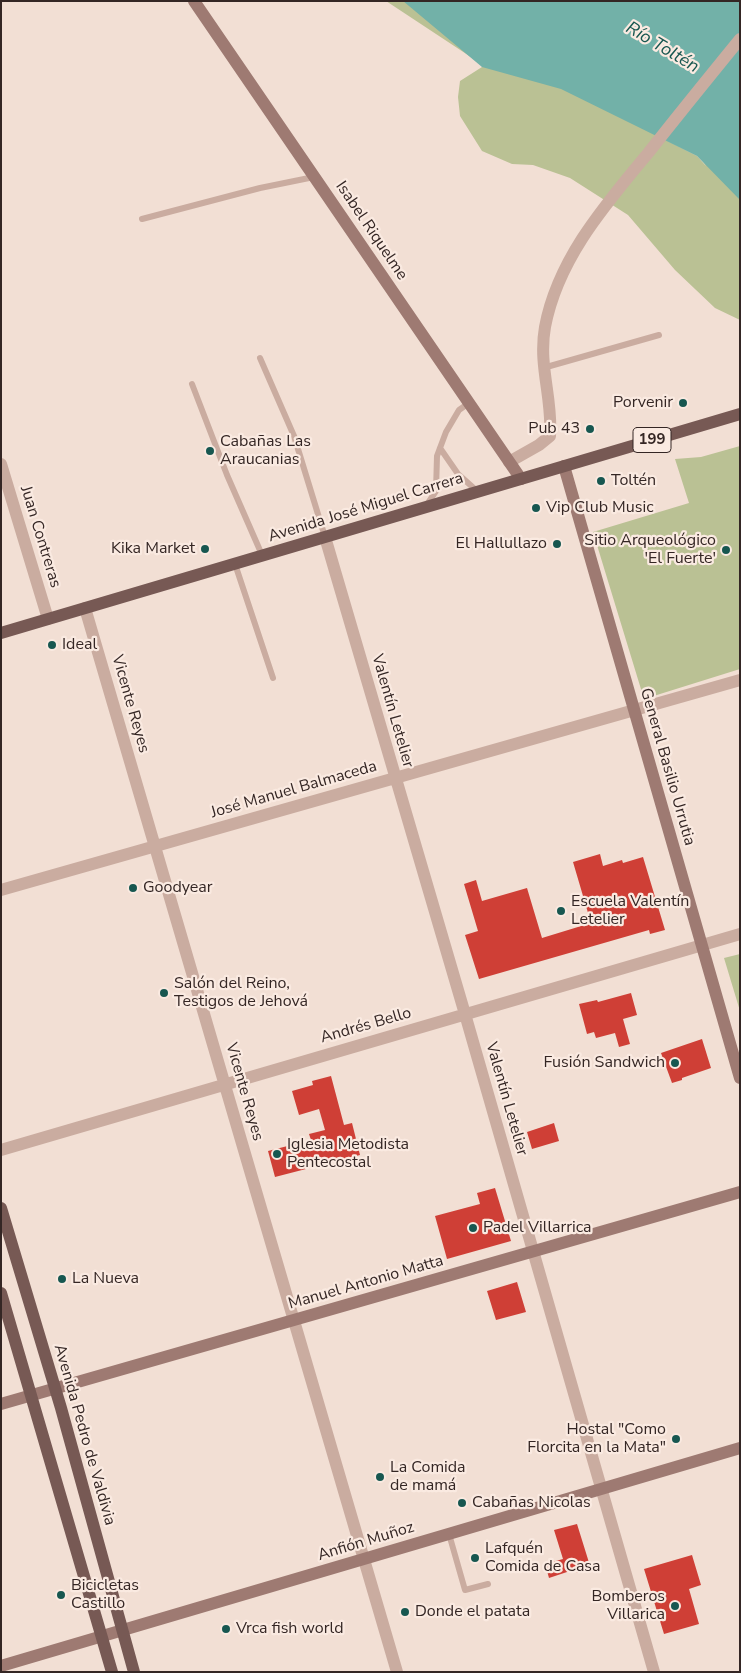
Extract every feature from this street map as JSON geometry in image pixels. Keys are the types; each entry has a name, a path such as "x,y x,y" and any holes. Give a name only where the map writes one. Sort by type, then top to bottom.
{"main road":[{"name":"Avenida José Miguel Carrera","path":"1,633 740,414"},
{"name":"Avenida Pedro de Valdivia","path":"1,1208 55,1389 134,1672"},
{"path":"1,1293 112,1672"}],"street":[{"name":"Isabel Riquelme","path":"194,1 521,479"},
{"path":"509,462 540,445 550,436 551,419 543,368 545,329 554,291 570,258 600,212 740,39"},
{"name":"Juan Contreras","path":"1,464 7,502 48,619"},
{"name":"General Basilio Urrutia","path":"564,466 740,1078"},
{"name":"Valentín Letelier","path":"325,537 465,1014 654,1672"},
{"name":"Vicente Reyes","path":"85,608 397,1672"},
{"name":"José Manuel Balmaceda","path":"1,890 740,680"},
{"name":"Andrés Bello","path":"1,1150 740,934"},
{"name":"Manuel Antonio Matta","path":"1,1404 740,1192"},
{"name":"Anfión Muñoz","path":"1,1666 740,1448"}],"lane":[{"path":"142,219 260,188 314,177"},
{"path":"543,368 659,335"},
{"path":"260,358 294,436 325,537"},
{"path":"192,384 227,475 262,555"},
{"path":"424,507 436,491 436,465 440,448 452,420 459,410 469,403"},
{"path":"440,448 458,474 477,491"},
{"path":"235,564 273,678"},
{"path":"449,1534 465,1590 488,1584"}],"green space":[{"path":"386,1 738,1 740,4 740,320 715,308 675,270 628,215 570,178 533,165 512,164 482,151 460,116 458,97 460,81 482,67 486,67","holes":["642,128 690,140 706,166 697,156"]},
{"path":"740,446 740,669 644,699 593,532 689,503 675,459 701,457"},
{"path":"740,954 740,1011 724,958"}],"water":[{"name":"Río Toltén","path":"403,1 740,1 740,200 697,156 561,89 482,67"}],"building":[{"path":"600,854 603,866 622,860 623,863 643,857 665,930 650,934 649,930 479,979 465,935 478,931 464,884 476,880 482,901 527,888 542,938 591,923 573,862"},
{"path":"631,993 637,1015 623,1019 630,1044 619,1047 615,1033 596,1038 594,1032 587,1034 579,1004 597,1000 598,1002"},
{"name":"Fusión Sandwich","path":"702,1039 711,1068 672,1083 661,1053"},
{"path":"331,1076 344,1125 352,1123 360,1155 275,1177 268,1151 311,1140 309,1134 325,1130 319,1109 299,1115 292,1091 313,1085 312,1081"},
{"path":"554,1123 559,1141 532,1149 527,1132"},
{"name":"Padel Villarrica","path":"495,1188 511,1241 447,1259 435,1216 480,1204 477,1193"},
{"path":"517,1282 526,1312 496,1320 487,1291"},
{"path":"577,1524 591,1569 577,1573 576,1569 549,1578 545,1564 563,1559 554,1530"},
{"name":"Bomberos Villarica","path":"692,1555 701,1585 689,1589 699,1624 664,1634 644,1569"}],"place":[{"name":"Porvenir","path":"683,403"},
{"name":"Pub 43","path":"590,429"},
{"name":"Cabañas Las Araucanias","path":"210,451"},
{"name":"Toltén","path":"601,481"},
{"name":"Vip Club Music","path":"536,508"},
{"name":"El Hallullazo","path":"557,544"},
{"name":"Kika Market","path":"205,549"},
{"name":"Sitio Arqueológico 'El Fuerte'","path":"726,550"},
{"name":"Ideal","path":"52,645"},
{"name":"Goodyear","path":"133,888"},
{"name":"Escuela Valentín Letelier","path":"561,911"},
{"name":"Salón del Reino, Testigos de Jehová","path":"164,993"},
{"name":"Fusión Sandwich","path":"675,1063"},
{"name":"Iglesia Metodista Pentecostal","path":"277,1154"},
{"name":"Padel Villarrica","path":"473,1228"},
{"name":"La Nueva","path":"62,1279"},
{"name":"Hostal \"Como Florcita en la Mata\"","path":"676,1439"},
{"name":"La Comida de mamá","path":"380,1477"},
{"name":"Cabañas Nicolas","path":"462,1503"},
{"name":"Lafquén Comida de Casa","path":"475,1558"},
{"name":"Bicicletas Castillo","path":"61,1595"},
{"name":"Bomberos Villarica","path":"675,1606"},
{"name":"Donde el patata","path":"405,1612"},
{"name":"Vrca fish world","path":"226,1629"}]}
